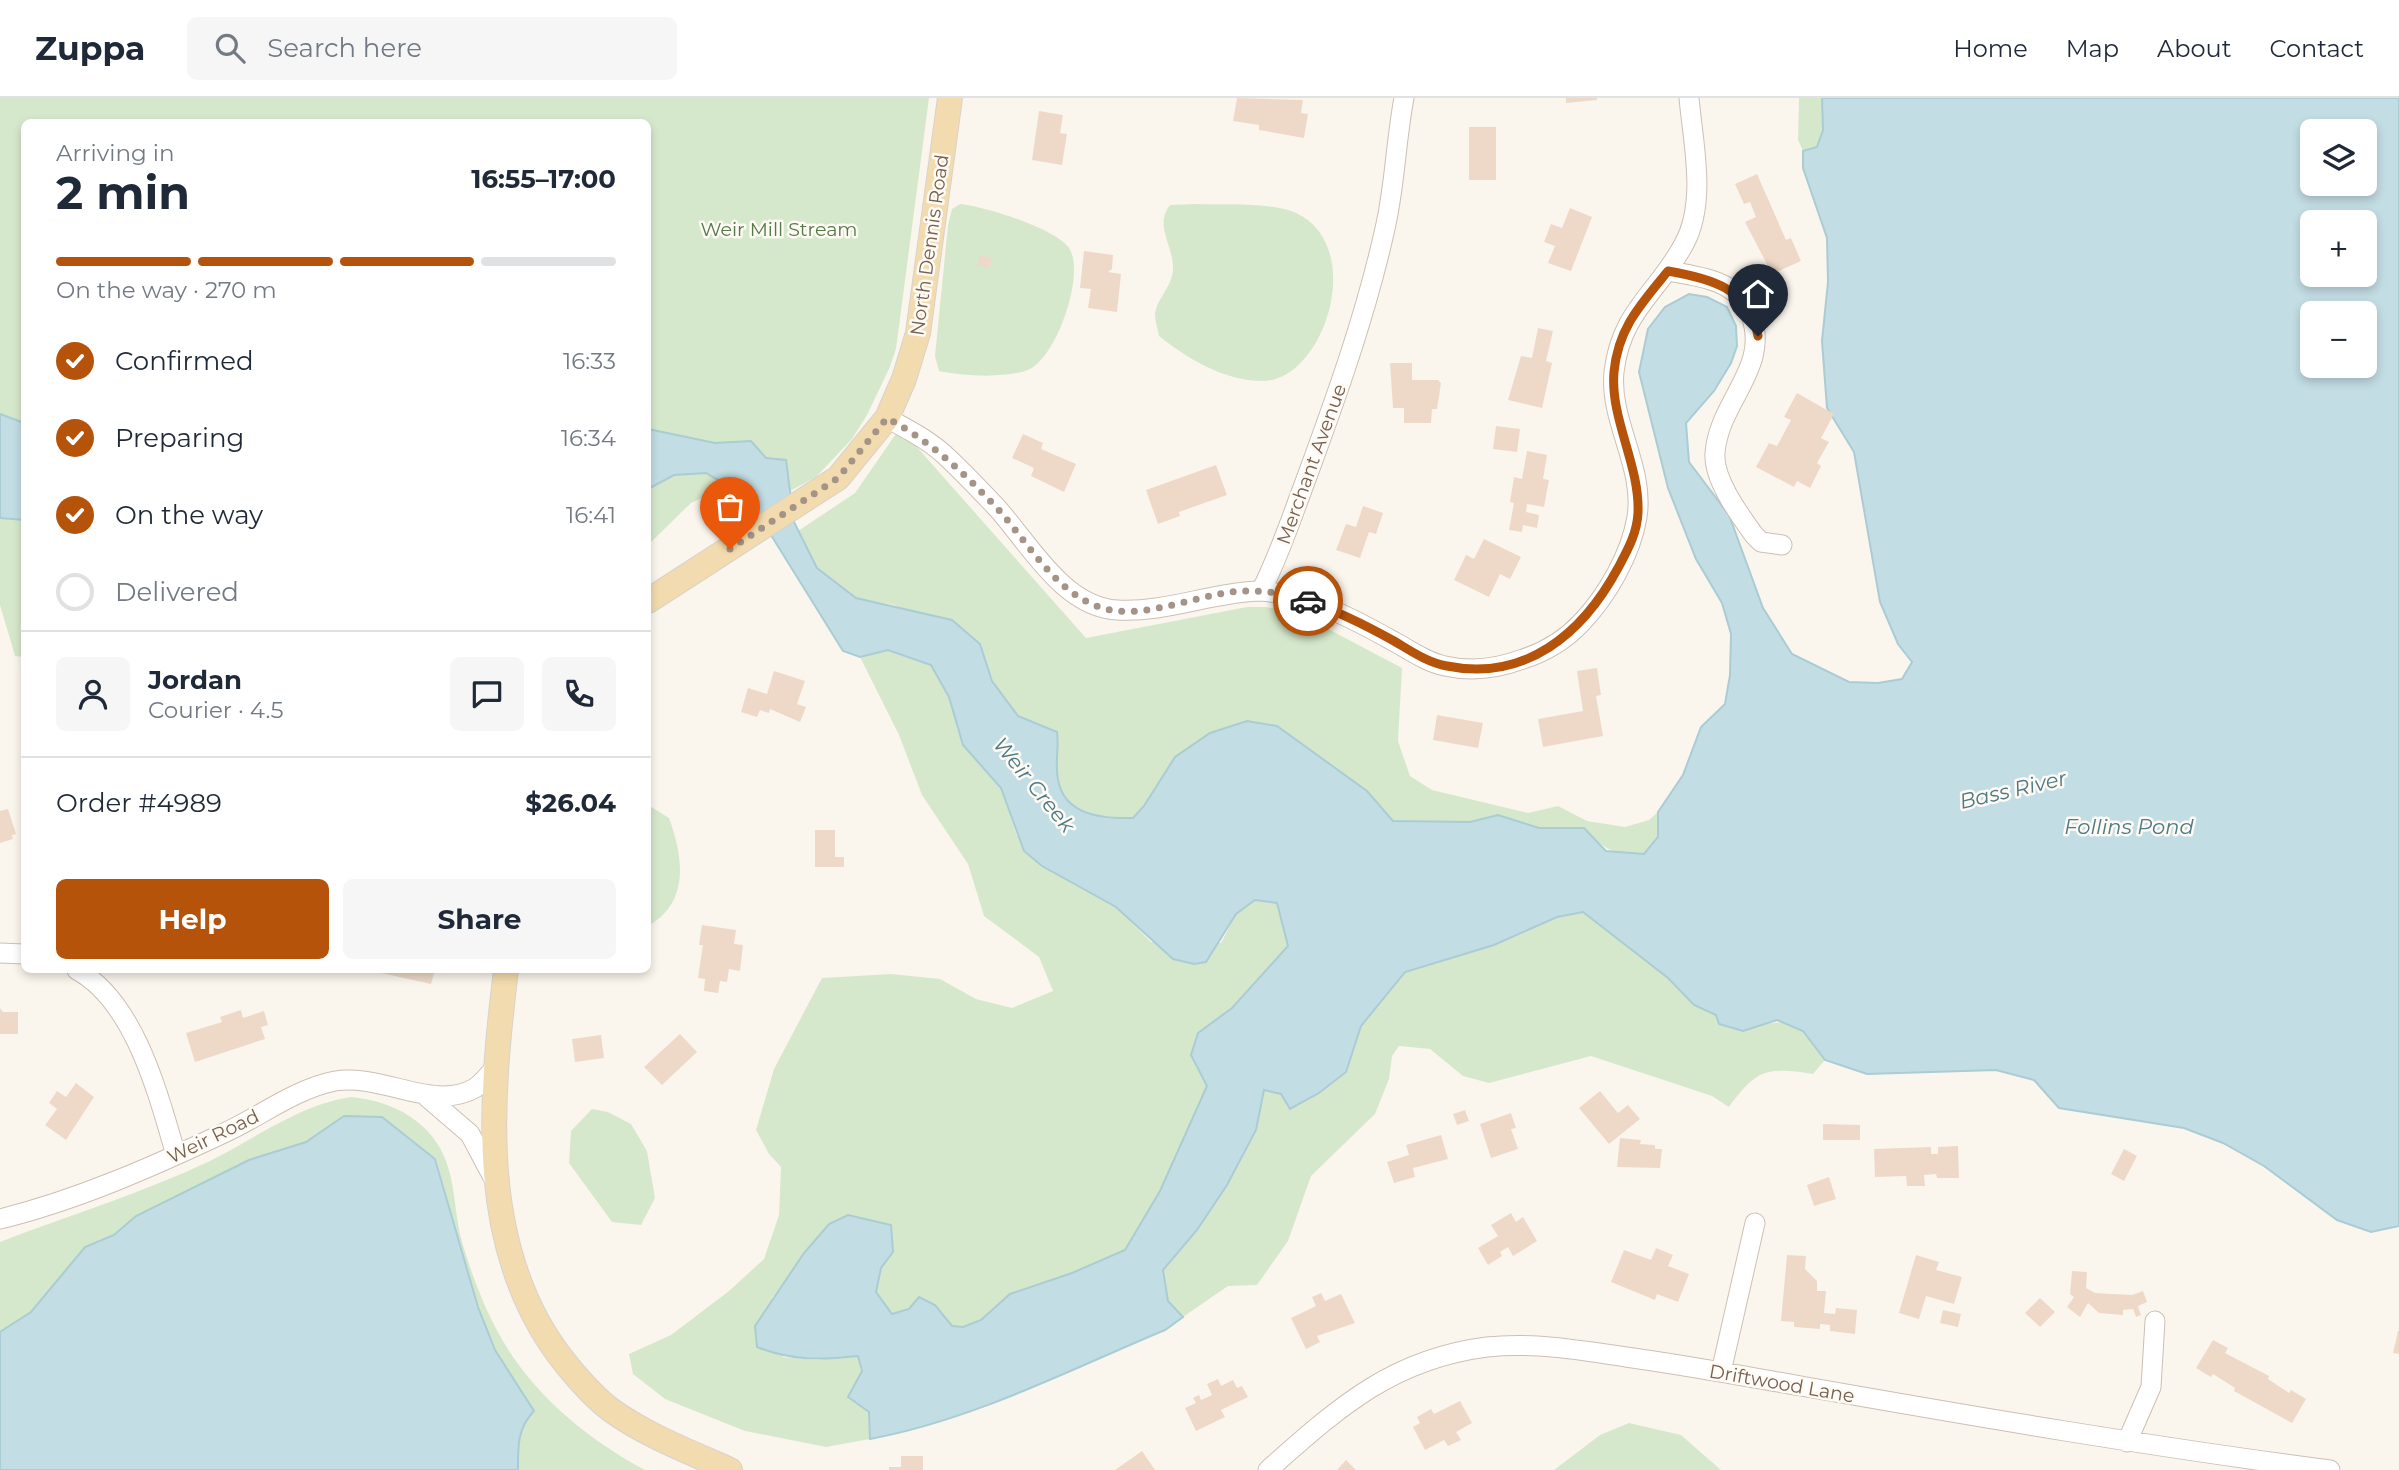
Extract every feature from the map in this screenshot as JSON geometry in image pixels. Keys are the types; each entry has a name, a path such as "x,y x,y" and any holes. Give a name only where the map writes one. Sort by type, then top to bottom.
{"main road":[{"name":"North Dennis Road","path":"651,599 838,478 887,418 904,379 918,333 950,98"},
{"path":"506,973 498,1065 496,1184 507,1248 516,1273 554,1349 612,1411 674,1446 730,1470"}],"street":[{"name":"Merchant Avenue","path":"1261,591 1277,559 1325,431 1367,301 1387,220 1396,137 1404,98"},
{"path":"887,418 917,434 948,458 1055,577 1086,602 1102,608 1138,610 1221,593 1280,592 1321,605 1430,661 1461,668 1504,666 1549,648 1573,631 1604,595 1634,533 1638,513 1636,490 1632,460 1614,396 1614,374 1628,321 1668,271 1685,243 1695,205 1689,98"},
{"path":"1668,271 1711,279 1727,286 1748,307 1756,325 1755,357 1728,408 1717,444 1716,468 1754,535 1761,542 1782,545"},
{"path":"0,953 21,954"},
{"path":"83,973 96,980 130,1027 176,1154"},
{"name":"Weir Road","path":"427,1097 466,1092 478,1086 498,1065"},
{"name":"Weir Road","path":"0,1219 112,1182 176,1154 296,1094 335,1082 379,1082 427,1097 470,1134 496,1184"},
{"path":"1721,1372 1755,1223"},
{"path":"2127,1442 2151,1387 2155,1321"},
{"name":"Driftwood Lane","path":"1268,1470 1346,1402 1375,1383 1410,1367 1486,1347 1570,1348 2127,1442 2330,1470"}],"green space":[{"name":"Weir Mill Stream","path":"0,98 929,98 896,349 889,369 852,439 816,477 790,491 786,461 766,458 751,441 715,443 651,430 651,119 21,119 21,422 0,414"},
{"path":"1799,98 1822,98 1823,130 1817,147 1803,151 1798,140"},
{"path":"960,204 985,209 1034,226 1061,240 1069,248 1074,276 1066,313 1050,348 1030,369 998,375 939,371 935,356 948,225 952,209"},
{"path":"1170,205 1286,209 1296,213 1318,230 1330,253 1333,280 1330,308 1320,335 1305,358 1286,374 1265,381 1236,378 1195,361 1159,336 1155,314 1173,268 1164,220"},
{"path":"900,428 1086,638 1247,607 1288,610 1402,668 1398,741 1410,776 1432,790 1528,813 1558,806 1587,821 1625,827 1649,820 1658,812 1658,837 1644,854 1633,854 1604,847 1584,828 1539,828 1498,815 1470,822 1393,821 1367,791 1277,726 1144,806 1133,818 1107,817 1083,811 1065,797 1060,786 1057,746 1050,731 1041,724 1021,717 1006,704 995,685 980,644 894,605 856,598 817,568 798,531 855,493"},
{"path":"706,473 728,486 737,506 712,493 691,503 651,542 651,487 674,475"},
{"path":"0,518 21,520 21,657 15,656 0,605"},
{"path":"888,650 931,665 949,697 963,745 1001,788 1017,836 1071,883 1116,907 1151,942 1221,943 1236,914 1255,900 1277,903 1288,946 1232,1008 1198,1033 1191,1055 1207,1086 1160,1191 1125,1250 1072,1273 1010,1294 981,1320 964,1327 952,1327 935,1305 892,1314 875,1292 881,1268 893,1251 829,1224 772,1298 783,1357 815,1360 858,1356 869,1412 870,1439 826,1447 745,1431 665,1399 633,1374 629,1354 671,1335 729,1291 764,1259 779,1215 781,1167 769,1154 756,1130 774,1069 822,978 891,974 940,979 976,999 1012,1008 1053,991 1039,957 984,916 968,864 922,795 899,735 860,657"},
{"path":"651,807 669,818 680,862 677,891 672,904 651,924"},
{"path":"1583,912 1668,978 1694,1005 1716,1015 1719,1024 1731,1028 1775,1023 1794,1026 1807,1036 1825,1060 1813,1074 1773,1071 1755,1078 1729,1107 1712,1096 1591,1056 1489,1083 1463,1076 1430,1049 1399,1046 1392,1056 1389,1079 1375,1114 1311,1176 1288,1241 1257,1285 1228,1286 1183,1317 1168,1301 1163,1270 1197,1230 1227,1185 1256,1130 1264,1089 1281,1094 1290,1109 1319,1093 1346,1072 1361,1026 1405,972 1494,945 1557,917"},
{"path":"351,1097 367,1099 397,1109 423,1126 433,1138 448,1167 460,1235 474,1279 483,1302 512,1356 527,1376 562,1412 602,1444 645,1470 518,1470 520,1438 534,1411 495,1349 478,1307 436,1159 382,1117 344,1116 306,1142 249,1160 136,1216 114,1235 85,1247 31,1312 0,1332 0,1242 159,1183 210,1161 278,1123 314,1107"},
{"path":"592,1109 608,1112 631,1124 647,1151 655,1198 641,1225 612,1222 569,1163 571,1131"},
{"path":"1629,1423 1681,1435 1721,1470 1554,1470 1600,1435"}],"water":[{"name":"Follins Pond","path":"1822,98 2399,98 2399,1226 2371,1232 2337,1220 2264,1166 2223,1143 2184,1128 2059,1108 2034,1080 1996,1070 1867,1074 1825,1060 1803,1031 1777,1020 1743,1031 1719,1024 1716,1015 1694,1005 1668,978 1583,912 1557,917 1494,945 1405,972 1361,1026 1346,1072 1319,1093 1290,1109 1281,1094 1264,1090 1256,1130 1227,1185 1197,1230 1163,1270 1168,1301 1183,1317 1165,1330 983,1407 908,1431 870,1439 869,1412 848,1397 862,1371 858,1356 807,1358 782,1355 757,1347 755,1326 804,1253 829,1224 848,1215 891,1225 893,1252 881,1268 876,1292 892,1314 909,1309 919,1297 935,1305 952,1326 963,1327 981,1320 1010,1294 1072,1273 1125,1250 1160,1191 1207,1086 1191,1055 1198,1033 1232,1008 1288,946 1277,903 1255,900 1236,914 1206,962 1194,964 1173,959 1116,907 1042,866 1024,851 1001,788 963,745 949,697 931,665 888,650 860,657 843,651 761,519 737,506 728,486 706,473 674,475 651,487 651,430 715,443 751,441 766,458 786,460 794,522 817,568 856,598 952,620 980,644 992,681 1018,716 1057,732 1059,785 1064,796 1082,811 1106,817 1133,818 1144,806 1175,757 1210,733 1247,721 1277,726 1367,791 1393,821 1470,822 1498,815 1539,828 1584,828 1606,851 1644,854 1658,837 1658,812 1683,775 1701,727 1725,704 1730,675 1731,634 1722,603 1696,559 1668,488 1639,372 1648,329 1665,307 1689,294 1707,297 1727,307 1736,326 1737,346 1731,363 1714,391 1686,423 1689,462 1729,515 1763,608 1792,654 1849,682 1878,683 1902,679 1912,662 1898,644 1880,602 1854,452 1827,408 1822,341 1828,282 1827,238 1803,168 1803,151 1817,147 1823,130"},
{"path":"0,414 21,422 21,520 0,518"},
{"path":"344,1116 382,1117 435,1159 478,1307 495,1350 534,1411 521,1431 518,1470 0,1470 0,1332 31,1312 85,1247 114,1235 136,1216 249,1160 306,1142"}],"building":[{"path":"1237,98 1303,100 1301,113 1308,114 1304,138 1259,130 1259,125 1233,121"},
{"path":"1566,98 1597,98 1597,100 1566,103"},
{"path":"1039,111 1063,115 1060,133 1067,134 1062,165 1032,160"},
{"path":"1469,127 1496,127 1496,180 1469,180"},
{"path":"1757,174 1786,240 1791,238 1801,261 1772,274 1745,222 1756,217 1750,202 1744,204 1735,184"},
{"path":"1570,208 1592,217 1571,271 1548,263 1555,246 1544,242 1551,224 1562,228"},
{"path":"1084,251 1113,255 1112,269 1108,272 1121,274 1117,312 1088,308 1091,289 1080,288"},
{"path":"980,255 992,258 989,268 977,265"},
{"path":"1538,328 1553,331 1546,361 1552,363 1542,408 1508,400 1521,356 1532,358"},
{"path":"1390,363 1412,363 1412,380 1438,380 1441,383 1437,409 1432,409 1431,423 1404,423 1404,408 1393,408"},
{"path":"1797,393 1834,414 1821,438 1829,442 1817,463 1821,466 1810,488 1797,481 1794,487 1756,467 1769,443 1777,446 1791,420 1784,417"},
{"path":"1496,426 1520,429 1517,452 1493,449"},
{"path":"1023,434 1043,443 1041,449 1076,464 1064,492 1031,476 1034,468 1012,458"},
{"path":"1527,451 1547,455 1543,479 1549,480 1544,507 1527,504 1526,512 1539,515 1537,528 1523,525 1522,532 1509,530 1514,503 1510,502 1514,477 1522,479"},
{"path":"1216,465 1227,495 1179,512 1180,516 1158,524 1146,490"},
{"path":"1363,506 1383,513 1376,534 1369,532 1360,558 1336,550 1346,524 1356,527"},
{"path":"1484,539 1521,557 1510,579 1500,574 1489,597 1454,580 1466,555 1474,559"},
{"path":"1597,668 1601,695 1596,696 1603,736 1543,747 1538,719 1583,711 1577,671"},
{"path":"774,671 805,681 797,704 806,707 800,722 770,709 769,713 760,710 757,717 741,712 748,688 767,694"},
{"path":"1437,715 1483,723 1478,748 1433,740"},
{"path":"8,809 16,834 12,835 13,839 0,843 0,811"},
{"path":"815,830 835,830 835,857 844,857 844,867 815,867"},
{"path":"702,925 736,930 734,944 743,945 740,971 729,969 727,982 720,981 718,993 704,991 705,979 698,978 703,945 699,945"},
{"path":"382,973 434,973 431,984"},
{"path":"0,1008 3,1012 18,1012 18,1034 0,1034"},
{"path":"241,1010 243,1018 264,1011 268,1025 261,1027 265,1039 195,1062 186,1033 222,1022 220,1017"},
{"path":"680,1034 697,1052 662,1085 644,1067"},
{"path":"601,1035 604,1058 575,1062 572,1039"},
{"path":"76,1083 94,1097 66,1140 45,1125 57,1109 49,1103 57,1091 66,1097"},
{"path":"1600,1091 1618,1113 1628,1105 1640,1119 1609,1144 1579,1108"},
{"path":"1465,1110 1469,1121 1457,1125 1453,1114"},
{"path":"1511,1113 1516,1128 1511,1129 1518,1149 1491,1158 1480,1124"},
{"path":"1823,1124 1860,1125 1860,1140 1823,1140"},
{"path":"1441,1135 1448,1159 1413,1168 1415,1177 1394,1183 1387,1162 1409,1155 1406,1145"},
{"path":"1620,1138 1641,1140 1640,1144 1655,1145 1655,1149 1662,1149 1660,1168 1617,1167"},
{"path":"1958,1146 1959,1178 1924,1175 1925,1186 1907,1186 1906,1176 1875,1177 1874,1149 1931,1147 1931,1154 1938,1154 1938,1147"},
{"path":"2124,1149 2137,1156 2124,1181 2111,1174"},
{"path":"1829,1177 1836,1199 1814,1206 1807,1185"},
{"path":"1511,1213 1516,1222 1523,1217 1537,1241 1513,1256 1508,1247 1500,1252 1502,1256 1488,1265 1478,1248 1498,1236 1491,1225"},
{"path":"1656,1248 1673,1255 1668,1266 1689,1274 1678,1302 1657,1294 1655,1300 1611,1282 1624,1250 1651,1260"},
{"path":"1787,1255 1806,1256 1805,1269 1817,1281 1817,1291 1826,1291 1824,1313 1835,1314 1836,1308 1857,1310 1855,1334 1830,1331 1830,1325 1820,1324 1820,1329 1794,1327 1794,1322 1781,1321"},
{"path":"1916,1255 1939,1262 1936,1270 1962,1277 1954,1304 1926,1296 1919,1319 1899,1313"},
{"path":"2072,1271 2087,1272 2086,1288 2095,1293 2132,1295 2143,1291 2147,1302 2138,1306 2141,1315 2136,1317 2133,1309 2123,1310 2123,1315 2099,1313 2088,1303 2080,1317 2067,1307 2074,1297 2070,1294"},
{"path":"1321,1293 1325,1301 1341,1294 1355,1323 1317,1336 1320,1342 1306,1349 1291,1318 1316,1306 1312,1297"},
{"path":"2040,1298 2055,1312 2040,1327 2025,1313"},
{"path":"1943,1310 1961,1314 1958,1327 1940,1323"},
{"path":"2399,1331 2399,1354 2393,1353"},
{"path":"2213,1340 2228,1348 2225,1353 2269,1376 2268,1379 2289,1393 2291,1390 2306,1399 2292,1423 2234,1391 2235,1388 2213,1374 2211,1377 2196,1368"},
{"path":"1218,1379 1221,1386 1233,1380 1237,1388 1242,1386 1248,1397 1221,1410 1225,1417 1196,1431 1185,1408 1196,1403 1193,1398 1199,1395 1201,1400 1212,1395 1207,1384"},
{"path":"1460,1401 1472,1423 1456,1432 1461,1440 1448,1446 1444,1440 1425,1450 1413,1427 1420,1423 1417,1417 1431,1409 1434,1414"},
{"path":"1142,1451 1155,1470 1115,1470"},
{"path":"901,1456 923,1456 923,1470 889,1470 889,1467 901,1467"},
{"path":"1346,1460 1356,1470 1337,1470"}],"way so far":[{"path":"730,549 838,478 887,418 931,443 948,458 997,508 1055,577 1086,602 1102,608 1138,610 1242,591 1280,592 1308,601"}],"route":[{"path":"1308,601 1444,666 1504,666 1549,648 1573,631 1604,595 1634,533 1638,513 1632,460 1614,396 1616,359 1628,321 1668,271 1711,279 1727,286 1748,307 1758,336"}],"water label":[{"name":"Weir Creek","path":"1034,785"},
{"name":"Bass River","path":"2013,790"}]}
